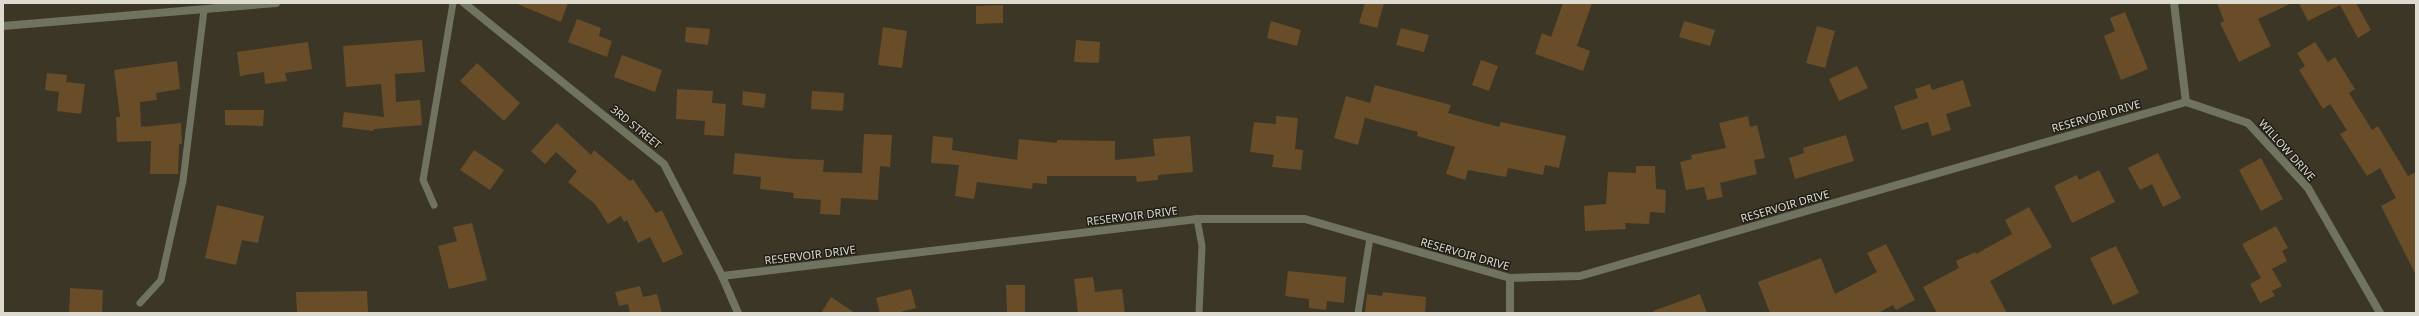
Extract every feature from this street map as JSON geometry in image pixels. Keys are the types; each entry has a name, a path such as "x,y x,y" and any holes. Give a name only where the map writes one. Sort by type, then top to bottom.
{"street":[{"path":"3,26 276,3"},
{"name":"3RD STREET","path":"464,3 664,164 722,276 738,313"},
{"path":"2174,3 2186,102"},
{"name":"RESERVOIR DRIVE","path":"722,276 1197,219 1305,219 1510,278 1580,276 2186,102"},
{"name":"WILLOW DRIVE","path":"2186,102 2248,123 2308,188 2380,313"},
{"path":"1510,278 1510,313"}],"lane":[{"path":"434,205 423,180 453,3"},
{"path":"140,303 161,280 183,181 204,10"},
{"path":"1197,219 1202,246 1199,313"},
{"path":"1358,313 1370,238"}],"building":[{"path":"515,3 568,3 561,22"},
{"path":"1365,3 1384,3 1377,28 1359,23"},
{"path":"1563,3 1592,3 1577,46 1590,51 1583,71 1535,54 1542,33 1551,37"},
{"path":"2217,3 2292,3 2258,19 2271,46 2239,62 2220,23 2224,21"},
{"path":"2299,3 2356,3 2371,30 2358,38 2340,5 2308,21"},
{"path":"1003,5 1003,23 976,24 976,6"},
{"path":"2125,12 2148,69 2121,80 2104,36 2115,31 2110,18"},
{"path":"577,19 601,28 599,36 612,41 607,57 568,42"},
{"path":"1271,21 1301,30 1297,46 1267,38"},
{"path":"1684,21 1715,30 1710,46 1679,37"},
{"path":"1817,26 1835,31 1825,68 1806,63"},
{"path":"686,27 710,29 708,45 685,42"},
{"path":"883,27 907,31 902,68 878,65"},
{"path":"1401,28 1429,35 1424,52 1396,45"},
{"path":"422,40 425,72 395,74 396,102 420,100 422,125 374,129 373,131 342,127 344,112 384,117 381,84 346,87 343,46"},
{"path":"1076,40 1100,42 1099,63 1074,62"},
{"path":"308,42 312,69 285,73 287,81 265,84 264,72 240,76 237,52"},
{"path":"2315,42 2328,62 2335,57 2355,89 2349,93 2372,130 2378,126 2408,176 2416,172 2416,275 2381,206 2396,198 2380,168 2367,176 2340,134 2347,130 2330,104 2323,109 2299,70 2305,66 2297,53"},
{"path":"622,55 662,70 655,92 614,77"},
{"path":"1481,60 1498,66 1489,91 1472,85"},
{"path":"177,61 180,89 156,93 157,100 140,102 141,127 181,123 182,144 179,144 178,174 150,174 151,141 117,142 116,117 120,117 114,70"},
{"path":"477,63 520,103 504,121 460,81"},
{"path":"1857,66 1868,88 1839,101 1829,79"},
{"path":"47,73 67,75 66,82 85,84 81,114 57,111 59,92 45,90"},
{"path":"1963,80 1971,106 1946,114 1951,130 1932,136 1928,122 1902,130 1894,106 1918,98 1915,89 1930,84 1932,90"},
{"path":"1375,85 1451,105 1448,113 1499,127 1501,122 1566,136 1559,168 1545,165 1543,175 1508,168 1506,177 1468,170 1465,180 1446,174 1455,147 1417,136 1418,132 1365,118 1358,145 1334,138 1346,96 1370,103"},
{"path":"677,89 713,91 712,103 726,104 724,136 704,135 705,121 676,119"},
{"path":"743,91 766,94 764,108 742,105"},
{"path":"812,91 844,93 843,111 811,109"},
{"path":"225,110 264,110 263,126 225,125"},
{"path":"1276,116 1298,118 1295,149 1303,150 1301,170 1272,167 1274,155 1250,152 1254,122 1276,124"},
{"path":"1748,116 1750,127 1757,125 1765,158 1754,160 1757,174 1720,183 1723,197 1707,200 1704,187 1686,190 1680,162 1692,159 1691,155 1726,148 1719,123"},
{"path":"557,123 591,155 594,150 630,181 633,179 656,213 662,210 683,254 663,263 650,237 638,243 627,220 624,222 621,216 608,224 595,204 568,182 577,171 556,152 545,164 531,151"},
{"path":"864,134 892,135 890,167 880,166 878,200 841,198 840,215 820,214 821,200 793,198 794,193 760,189 761,177 733,174 735,153 795,159 824,160 823,172 862,173"},
{"path":"1846,135 1854,161 1795,179 1789,158 1804,153 1803,148"},
{"path":"933,136 953,138 952,150 1017,160 1019,139 1057,143 1057,140 1115,141 1115,160 1155,156 1153,139 1190,136 1193,172 1158,175 1158,180 1137,182 1136,176 1047,176 1047,184 1033,183 1032,189 977,182 974,199 955,196 959,165 931,163"},
{"path":"474,150 504,170 490,190 460,170"},
{"path":"2158,153 2181,198 2163,207 2152,184 2140,190 2128,168"},
{"path":"2261,158 2283,199 2261,211 2239,170"},
{"path":"1636,166 1655,166 1656,189 1666,190 1665,213 1650,212 1649,224 1625,223 1626,229 1585,231 1584,206 1606,204 1608,172 1636,173"},
{"path":"2099,170 2115,202 2072,223 2054,186 2077,175 2079,180"},
{"path":"217,205 264,216 258,243 242,240 236,265 205,258"},
{"path":"2029,207 2052,247 1990,281 2007,313 1937,313 1923,287 1959,268 1956,261 1975,252 1976,254 2012,234 2005,220"},
{"path":"472,223 487,280 449,289 438,246 457,241 453,227"},
{"path":"2276,226 2288,248 2282,251 2287,261 2272,269 2282,286 2272,291 2275,296 2260,303 2250,284 2261,278 2242,244"},
{"path":"1886,244 1915,300 1896,310 1893,305 1878,313 1770,313 1758,282 1821,258 1835,294 1877,272 1867,253"},
{"path":"2116,246 2139,293 2113,305 2090,258"},
{"path":"1288,271 1346,277 1344,303 1327,301 1326,310 1309,308 1309,299 1285,296"},
{"path":"1093,277 1095,292 1122,289 1125,313 1078,313 1074,279"},
{"path":"1006,285 1025,285 1025,313 1007,313"},
{"path":"640,286 643,297 657,294 662,313 630,313 628,304 619,306 615,292"},
{"path":"70,288 103,290 102,313 69,313"},
{"path":"911,289 916,308 896,313 880,313 876,298"},
{"path":"367,291 368,313 297,313 296,292"},
{"path":"1383,292 1426,297 1425,313 1365,313 1367,294 1382,296"},
{"path":"1700,294 1707,313 1654,313 1653,311"},
{"path":"831,297 855,313 821,313"}]}
